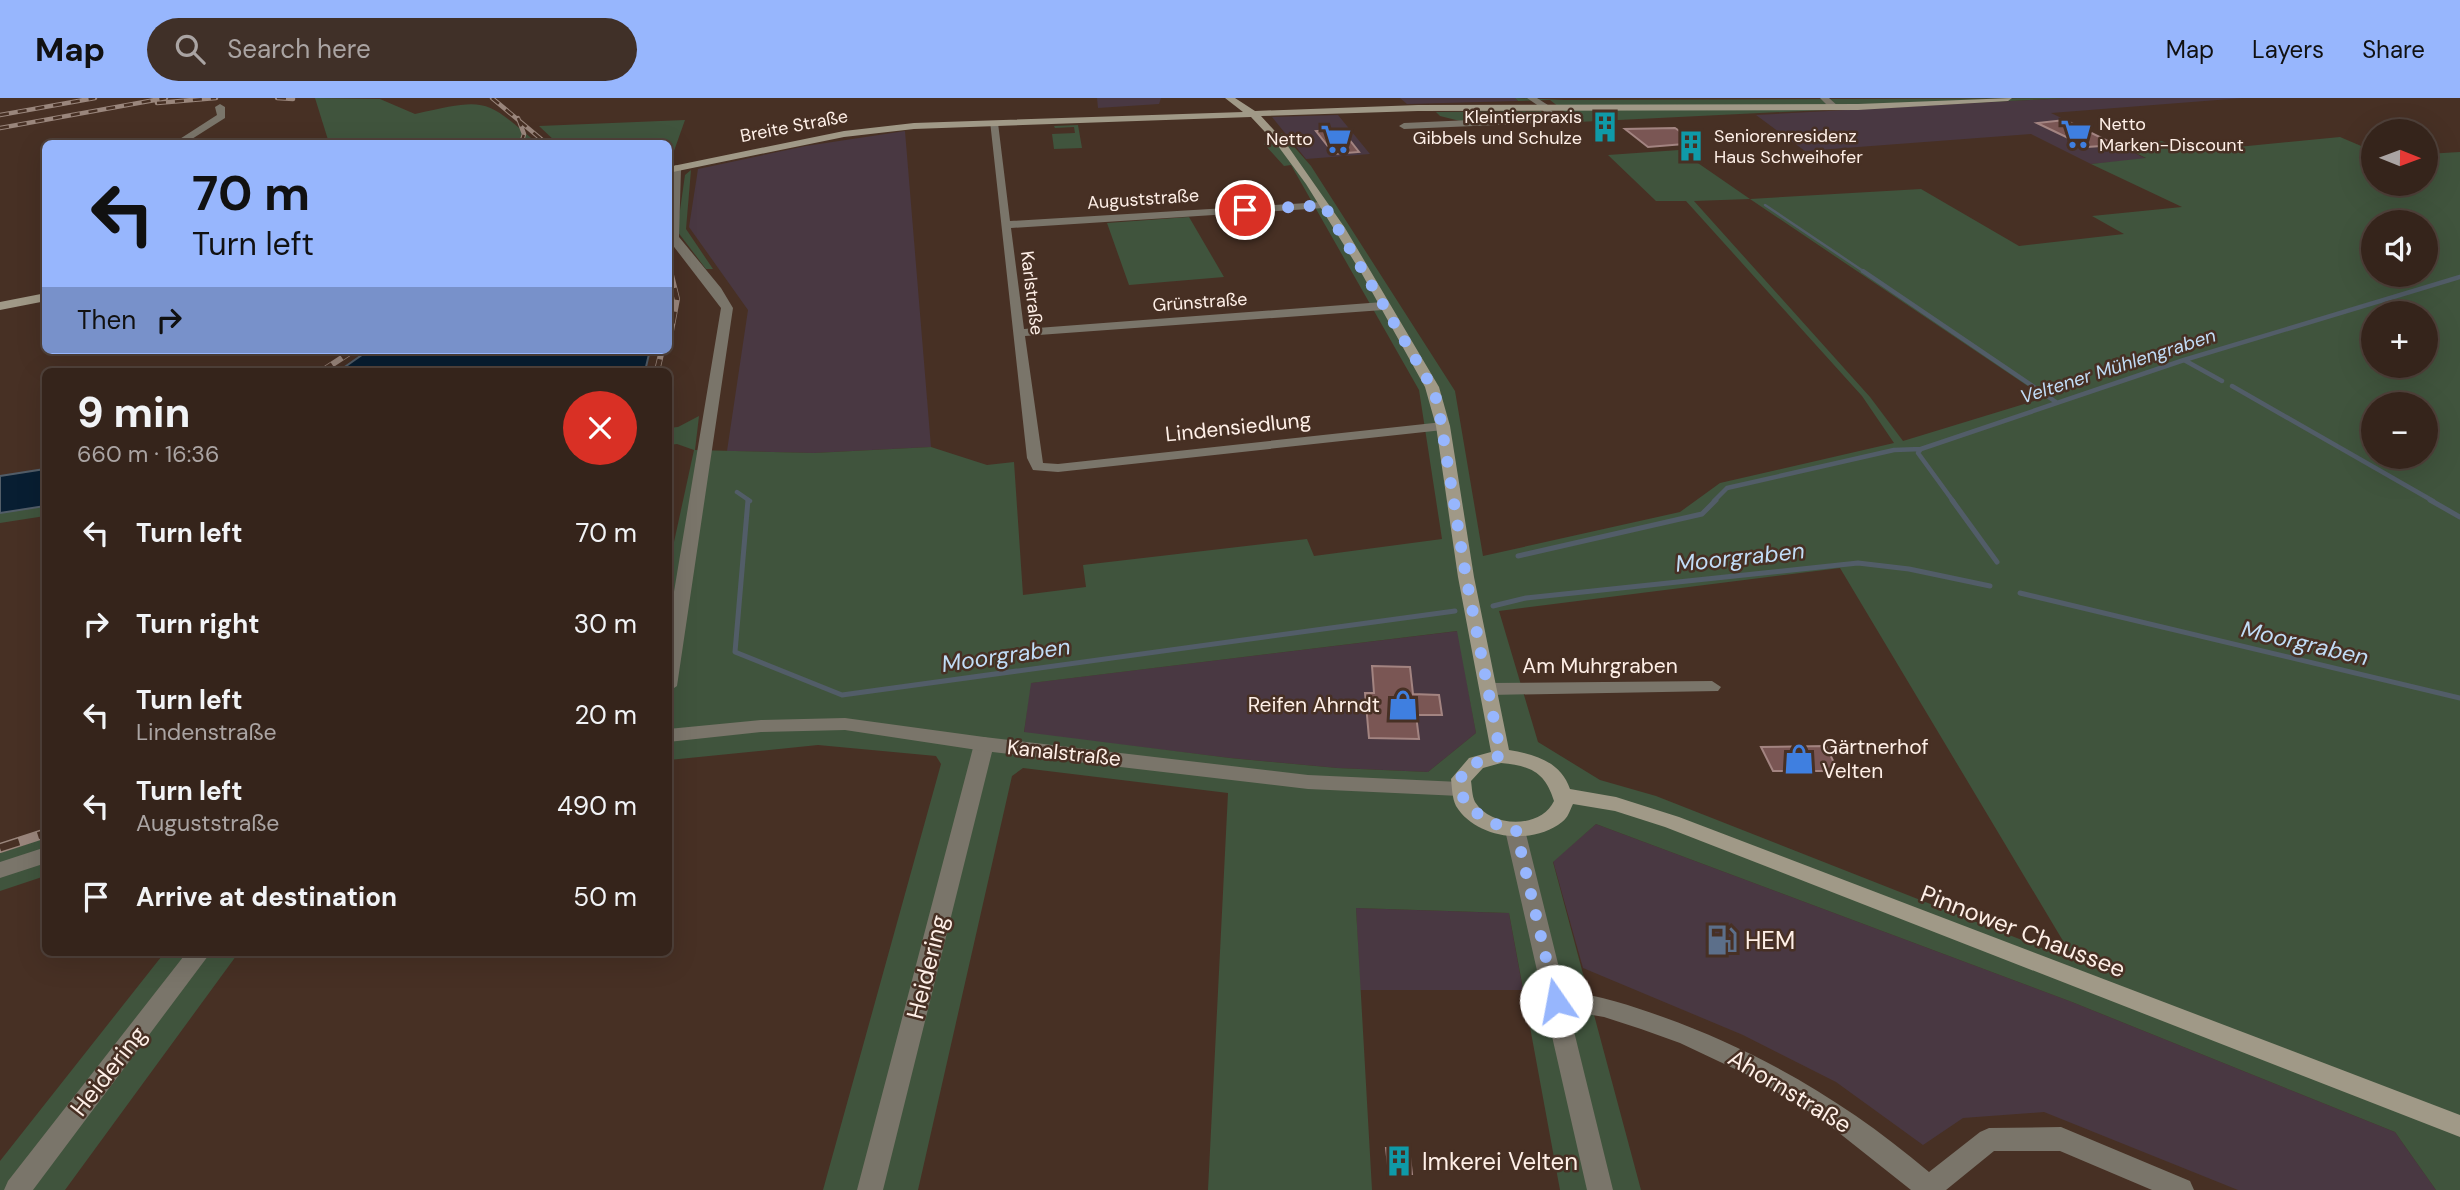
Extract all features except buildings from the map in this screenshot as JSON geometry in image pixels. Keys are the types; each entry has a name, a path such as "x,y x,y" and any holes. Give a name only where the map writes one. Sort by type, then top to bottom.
{"main road":[{"path":"1229,98 1254,113 1301,167 1432,387 1443,426 1466,577 1501,756"},
{"name":"Breite Straße","path":"672,169 844,134 914,126 1544,103 1760,106 1829,103 1881,106 2008,98"},
{"path":"0,306 42,298"},
{"path":"1501,756 1530,761 1553,775 1564,795 1563,807 1546,825 1516,830 1499,827 1478,816 1463,801 1461,779 1476,763 1501,756"},
{"name":"Pinnower Chaussee","path":"1564,795 1647,813 2460,1126"}],"street":[{"path":"1404,126 1541,120 1551,116 1544,103 1531,98"},
{"path":"183,140 222,116 220,107"},
{"name":"Karlstraße","path":"993,123 1034,458 1038,467"},
{"path":"672,169 673,237 727,308 672,660"},
{"name":"Auguststraße","path":"1006,225 1324,205"},
{"name":"Grünstraße","path":"1020,333 1384,306"},
{"name":"Lindensiedlung","path":"1038,467 1058,468 1443,426"},
{"name":"Am Muhrgraben","path":"1489,689 1712,687"},
{"name":"Kanalstraße","path":"672,736 761,726 845,724 984,744 1334,784 1460,789"},
{"name":"Heidering","path":"870,1190 984,744"},
{"path":"1516,830 1600,1190"},
{"path":"0,870 42,856"},
{"name":"Heidering","path":"17,1190 197,956"},
{"name":"Ahornstraße","path":"1556,1001 1598,1005 1671,1029 1751,1062 1839,1115 1930,1189 1989,1140 2061,1139 2181,1190"}],"shaded area":[{"path":"1097,98 1161,98 1159,104 1098,108"},
{"path":"1400,98 1515,98 1518,101 1407,104"},
{"path":"2068,98 2243,98 2051,113 2147,159 2091,164 2031,134 1805,151 1756,115"},
{"path":"1338,115 1370,154 1306,159 1272,117"},
{"path":"905,131 931,447 814,453 727,451 748,310 689,227 698,169 806,146"},
{"path":"1458,631 1476,733 1428,772 1337,768 1230,758 1024,733 1030,683"},
{"path":"1596,824 2072,1002 2395,1132 2436,1190 2238,1190 2044,1112 1963,1118 1923,1145 1836,1082 1743,1035 1583,968 1553,861"},
{"path":"1356,908 1509,913 1523,990 1360,990"}],"green space":[{"path":"315,98 380,99 415,114 457,105 483,106 506,117 533,140 328,140"},
{"path":"1515,98 2068,98 1578,122 1550,100 1518,101"},
{"path":"1541,111 1544,117 1460,121 1440,116 1436,112"},
{"path":"685,120 672,157 672,140 554,140 539,126"},
{"path":"1078,125 1082,148 1054,149 1052,134 1075,133 1074,127 1054,126"},
{"path":"1282,133 1311,166 1455,391 1483,556 1680,512 1720,483 1894,443 1862,396 1686,201 1656,201 1608,155 1679,150 1750,199 1921,189 2019,246 2124,234 2092,216 2182,207 2091,164 2146,158 2119,145 2162,141 2187,152 2340,137 2361,146 2361,196 2438,196 2438,153 2460,152 2460,1190 2436,1190 2395,1132 2072,1002 1596,824 1553,862 1641,1190 1560,1190 1509,913 1356,908 1372,1190 1208,1190 1228,793 1023,768 1012,776 918,1190 823,1190 941,764 936,756 818,745 672,760 672,551 694,450 672,445 672,428 699,416 695,450 814,453 931,447 987,465 1014,462 1023,595 1086,587 1083,565 1307,539 1314,556 1442,539 1419,390 1291,165 1284,166 1264,144","holes":["1750,199 2044,397 1903,441 1870,397 1694,201","1840,568 2075,961 1656,796 1600,780 1538,742 1499,611","1457,631 1476,733 1428,772 1337,768 1230,758 1024,732 1031,683"]},
{"path":"691,170 686,229 713,269 706,269 677,231 685,175"},
{"path":"1189,217 1224,277 1129,285 1107,223"},
{"path":"42,506 42,516 0,523 0,513"},
{"path":"42,839 42,877 0,891 0,853"},
{"path":"162,956 236,956 65,1190 0,1190 0,1161"}],"water":[{"path":"363,354 649,354 646,368 343,368"},
{"path":"42,469 42,506 0,513 0,476"}],"waterway":[{"path":"1765,205 1866,273"},
{"path":"1863,271 2056,402"},
{"name":"Veltener Mühlengraben","path":"2184,360 2460,277"},
{"name":"Veltener Mühlengraben","path":"1921,449 2184,360"},
{"path":"2184,360 2222,381"},
{"path":"2232,386 2433,501"},
{"path":"1714,501 1727,488 1894,450 1921,449"},
{"name":"Veltener Mühlengraben","path":"1921,449 1918,453 1953,501"},
{"name":"Moorgraben","path":"737,492 750,501"},
{"name":"Moorgraben","path":"748,500 735,652 842,695 1455,611"},
{"path":"1518,556 1702,514 1716,500"},
{"name":"Veltener Mühlengraben","path":"1952,500 1997,562"},
{"path":"2430,500 2460,517"},
{"name":"Moorgraben","path":"1493,606 1526,598 1858,563 1909,569 1990,586"},
{"name":"Moorgraben","path":"2020,593 2460,698"}],"railway":[{"path":"0,115 95,98"},
{"path":"0,128 166,98"},
{"path":"157,103 216,98"},
{"path":"277,98 293,99"},
{"path":"492,98 519,121"},
{"path":"519,121 542,140"},
{"path":"519,121 524,134 522,140"},
{"path":"672,279 677,299 672,326"},
{"path":"327,368 348,354"},
{"path":"658,368 661,354"},
{"path":"0,848 42,834"}],"place":[{"name":"Kleintierpraxis Gibbels und Schulze","path":"1605,127"},
{"name":"Netto Marken-Discount","path":"2076,134"},
{"name":"Netto","path":"1336,139"},
{"name":"Seniorenresidenz Haus Schweihofer","path":"1691,146"},
{"name":"Reifen Ahrndt","path":"1403,705"},
{"name":"Gärtnerhof Velten","path":"1799,759"},
{"name":"HEM","path":"1722,940"},
{"name":"Imkerei Velten","path":"1399,1161"}],"route":[{"path":"1245,210 1324,205 1432,387 1443,426 1466,577 1501,756 1488,758 1467,770 1461,779 1460,789 1463,801 1471,811 1499,827 1516,830 1556,1001"}]}
